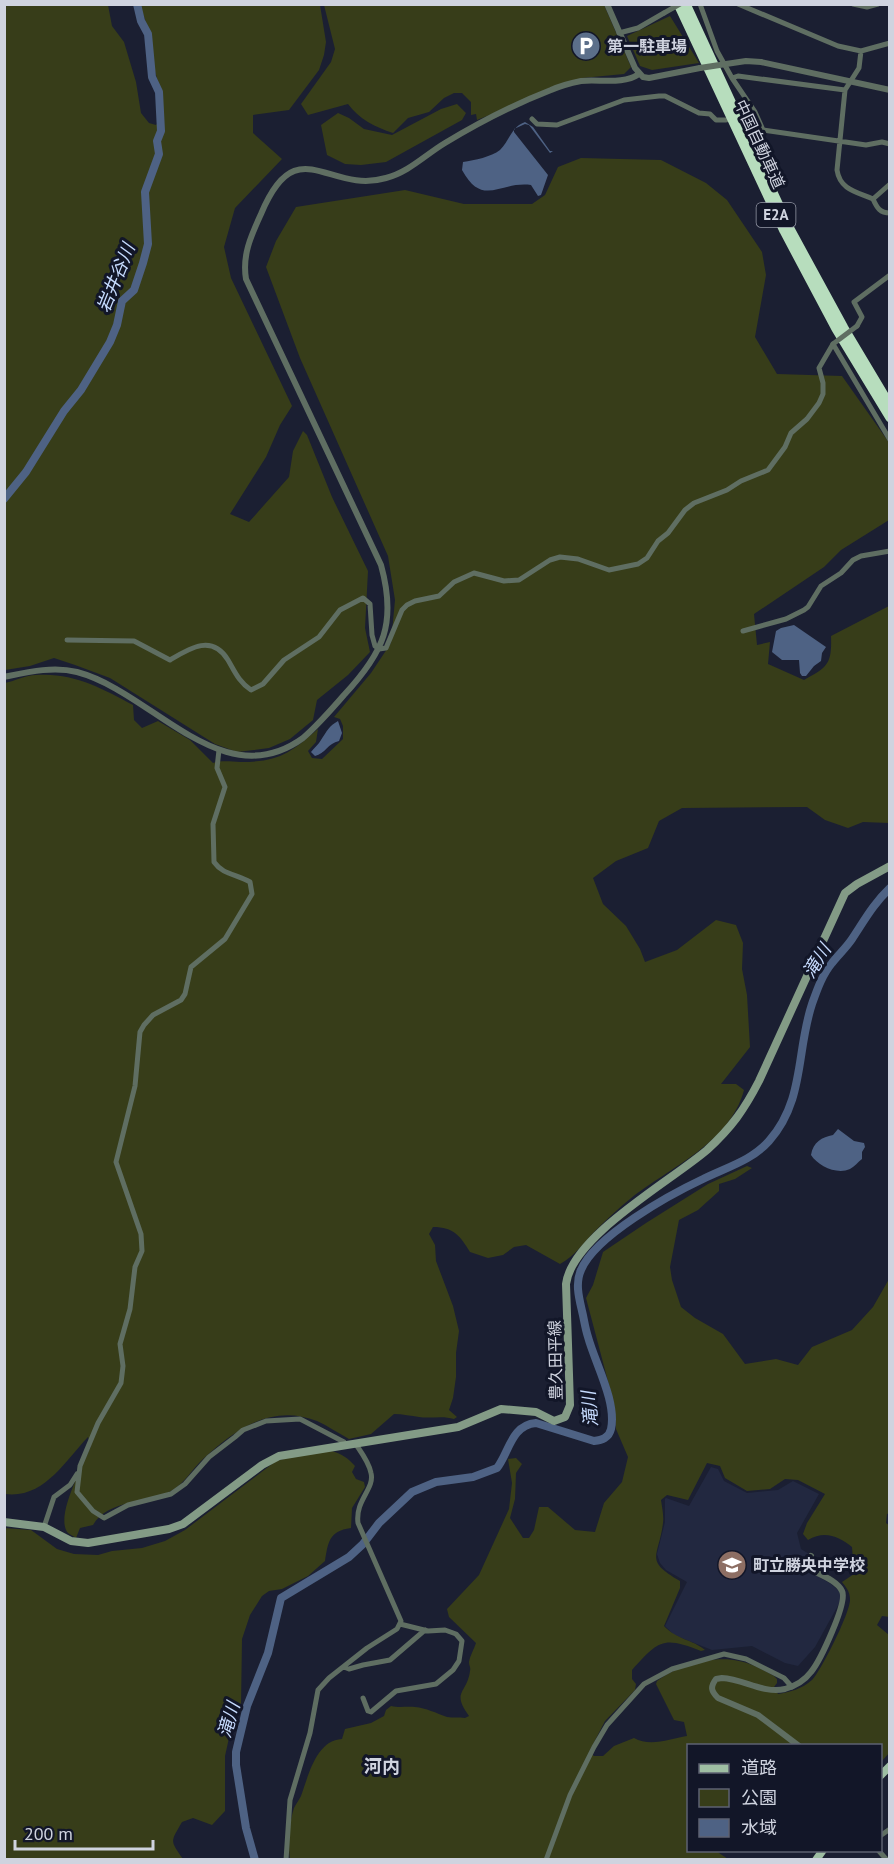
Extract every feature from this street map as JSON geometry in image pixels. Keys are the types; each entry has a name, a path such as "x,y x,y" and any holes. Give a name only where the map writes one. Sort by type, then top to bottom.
{"highway":[{"name":"中国自動車道","path":"679,4 784,231 836,329 890,418"},
{"name":"中国自動車道","path":"686,4 789,227 844,328 890,405"}],"main road":[{"name":"豊久田平線","path":"4,1522 44,1527 71,1541 87,1544 176,1527 192,1518 262,1465 279,1456 458,1427 501,1409 536,1412 554,1421 565,1417 570,1405 566,1284 575,1259 609,1224 706,1150 736,1121 759,1081 842,898 848,890 890,866"}],"street":[{"path":"607,4 639,74 649,78 746,61 761,62 890,90"},
{"path":"620,33 638,28 679,4"},
{"path":"700,4 717,51 755,112 763,130 866,146 882,142 890,144"},
{"path":"738,4 800,32 838,46 861,51 890,43"},
{"path":"852,4 860,7 878,4"},
{"path":"861,51 859,68 845,90 838,180 873,199 877,208 882,212 890,213"},
{"path":"4,677 46,669 85,675 111,685 219,750 237,756 261,756 284,750 315,727 358,680 379,649 388,610 386,581 381,565 246,279 244,268 247,248 267,198 286,174 295,170 319,170 361,180 383,179 396,175 410,168 448,141 549,91 581,81 631,80 639,74"},
{"path":"732,78 738,76 845,90"},
{"path":"532,119 537,124 557,125 624,100 665,96 699,113 710,114 716,120 726,120"},
{"path":"746,121 758,121"},
{"path":"873,199 890,184"},
{"path":"379,649 386,648 402,610 407,605 438,596 454,582 474,573 504,581 519,580 550,560 560,557 578,559 609,570 638,564 647,558 658,541 694,503 717,495 741,481 768,470 785,447 791,433 807,419 819,403 823,394 819,368 832,344 857,326 862,317 854,302 890,275"},
{"path":"832,344 890,440"},
{"path":"743,631 786,620 808,607 821,586 842,573 853,561 861,556 890,552"},
{"path":"67,640 134,641 170,660 195,646 211,647 219,650 227,659 237,678 251,690 262,684 284,660 319,637 340,610 363,598 370,604 372,635 375,646 379,649"},
{"path":"44,1527 54,1497 70,1485 78,1472 98,1423 121,1383 123,1366 120,1344 130,1309 135,1267 142,1251 141,1234 116,1162 135,1086 140,1032 153,1015 182,1000 191,967 225,939 252,894 250,882 223,872 214,862 213,824 225,788 217,768 219,750"},
{"path":"78,1472 77,1492 93,1511 104,1518 128,1505 171,1494 185,1484 209,1457 243,1430 266,1421 300,1419 344,1442 345,1445"},
{"path":"286,1860 290,1800 310,1733 316,1694 321,1685 367,1648 397,1629 400,1624 400,1617 358,1523 357,1511 372,1481 372,1475 361,1450 355,1443"},
{"path":"796,1744 758,1715 718,1698 712,1688 716,1679 722,1678 771,1690 792,1687 800,1683 812,1671 843,1603 842,1591 838,1586 807,1566 811,1556"},
{"path":"363,1698 368,1711 371,1712 396,1691 436,1684 453,1670 459,1661 462,1646 460,1637 450,1631 425,1630 400,1624"},
{"path":"344,1667 349,1670 390,1659 425,1630"},
{"path":"546,1860 570,1795 594,1747 607,1725 644,1684 672,1669 724,1654 746,1659 784,1678 792,1687"}],"shaded area":[{"name":"町立勝央中学校","path":"711,1467 718,1469 724,1481 747,1493 778,1490 793,1481 819,1494 797,1533 801,1549 809,1554 802,1567 831,1584 840,1592 841,1600 815,1647 798,1666 785,1663 752,1646 712,1650 674,1635 665,1626 687,1582 666,1570 657,1554 665,1522 665,1499 689,1506"}],"green space":[{"path":"5,5 108,5 112,26 124,42 136,82 141,113 149,123 156,125 161,119 161,91 152,62 151,37 140,5 320,5 326,42 319,70 289,110 253,115 253,133 282,159 235,208 224,247 231,278 292,406 280,425 266,457 230,514 249,522 289,477 293,451 303,431 307,435 332,497 368,571 365,628 370,652 348,675 317,700 313,720 290,739 269,748 237,752 215,744 110,678 54,658 30,666 5,670"},
{"path":"324,5 604,5 631,67 624,74 582,78 477,120 476,114 471,115 471,102 462,93 454,93 444,98 429,112 408,118 393,133 368,122 348,104 308,115 301,104 331,62 335,49"},
{"path":"670,16 699,63 652,70 640,66 627,36"},
{"path":"457,104 466,113 462,120 386,162 345,164 327,155 321,125 338,113 364,129 392,135 441,109"},
{"path":"581,158 661,160 706,183 727,200 762,252 766,275 755,337 777,374 842,376 890,444 889,520 841,550 824,567 754,614 757,645 770,642 768,664 804,680 827,664 831,653 831,636 889,606 889,823 863,822 848,828 825,820 807,807 682,808 659,821 648,848 616,861 593,878 603,904 626,926 645,962 677,950 716,920 736,925 743,943 742,969 747,995 750,1047 721,1084 736,1084 744,1090 737,1109 712,1139 630,1199 575,1253 560,1264 526,1245 514,1247 503,1255 488,1258 470,1252 459,1237 451,1231 433,1227 429,1234 435,1245 436,1261 453,1306 459,1331 456,1377 449,1410 457,1417 454,1419 394,1414 371,1434 349,1439 317,1421 300,1416 269,1417 241,1429 228,1438 171,1491 118,1506 100,1517 93,1525 80,1528 76,1538 68,1533 65,1515 67,1503 91,1446 88,1437 62,1467 42,1484 31,1491 5,1494 5,683 36,675 62,676 86,682 133,705 134,720 142,728 158,721 190,740 213,763 254,762 275,758 300,744 318,729 316,742 308,751 312,758 322,759 343,739 343,726 340,719 334,717 371,673 391,643 395,600 388,556 300,358 266,267 276,241 296,207 405,190 464,204 532,204 545,195 558,167"},
{"path":"747,1166 752,1168 735,1179 719,1184 719,1191 698,1210 679,1220 670,1267 681,1307 723,1334 745,1364 776,1359 798,1365 812,1347 852,1330 873,1307 889,1279 890,1513 887,1514 886,1523 890,1526 890,1617 882,1616 877,1625 889,1635 890,1752 882,1761 882,1744 687,1744 687,1852 718,1852 728,1859 290,1860 289,1834 294,1808 319,1752 333,1741 342,1739 345,1729 371,1723 384,1716 386,1710 391,1706 419,1708 447,1717 465,1718 469,1716 461,1702 461,1697 468,1679 470,1657 476,1643 449,1617 447,1609 479,1575 509,1509 512,1483 508,1459 516,1458 522,1464 516,1473 515,1499 510,1518 523,1538 529,1538 534,1530 539,1507 548,1507 575,1530 595,1532 604,1503 622,1482 628,1457 616,1429 614,1404 586,1298 593,1285 603,1252 708,1184","holes":["707,1463 720,1466 725,1478 747,1491 770,1489 785,1479 798,1480 825,1494 803,1534 808,1540 820,1535 831,1536 852,1547 854,1574 842,1582 849,1592 849,1606 835,1641 812,1680 800,1688 778,1694 774,1687 777,1683 774,1676 739,1661 708,1660 675,1670 657,1681 656,1684 674,1720 684,1722 687,1736 653,1742 634,1738 614,1746 603,1756 594,1756 589,1752 605,1721 635,1690 636,1684 632,1679 632,1670 649,1652 662,1644 670,1643 705,1650 674,1634 664,1626 680,1588 680,1581 668,1574 657,1562 663,1520 661,1500 667,1495 688,1500"]},
{"path":"332,1451 339,1453 355,1466 352,1472 356,1479 364,1482 365,1487 352,1508 351,1528 333,1535 328,1544 325,1561 308,1576 262,1596 250,1615 242,1639 241,1706 225,1756 225,1811 212,1825 193,1818 182,1822 173,1841 183,1859 5,1859 4,1528 31,1530 57,1549 74,1554 98,1555 142,1548 165,1541 185,1530 276,1461"}],"water":[{"path":"525,122 533,127 550,151 553,151 550,153 529,125 525,124 515,128"},
{"path":"514,130 548,175 541,195 538,196 531,185 492,190 477,188 462,170 463,162 488,156 500,150"},
{"path":"794,625 826,647 821,661 806,676 800,673 799,660 782,660 772,652 776,631"},
{"path":"338,721 342,733 339,741 315,756 311,752 330,727"},
{"path":"838,1129 854,1141 864,1143 865,1147 862,1159 845,1171 828,1168 818,1163 811,1155 819,1141 833,1135"}],"waterway":[{"name":"岩井谷川","path":"4,499 26,472 110,342 117,325 122,301 134,290 143,263 148,244 145,192 159,154 157,141 161,131 159,92 152,77 148,34 141,21 137,4"},
{"name":"滝川","path":"255,1860 246,1828 236,1752 247,1706 268,1653 281,1598 349,1557 363,1544 379,1523 412,1492 436,1482 473,1477 497,1468 516,1434 528,1425 536,1423 594,1441 609,1435 611,1407 585,1327 578,1290 581,1270 601,1244 634,1218 689,1186 747,1159 769,1141 789,1109 798,1075 807,1022 818,988 832,963 890,888"}],"place":[{"name":"第一駐車場","path":"586,46"},
{"name":"町立勝央中学校","path":"732,1565"}],"district":[{"name":"河内","path":"382,1767"}]}
